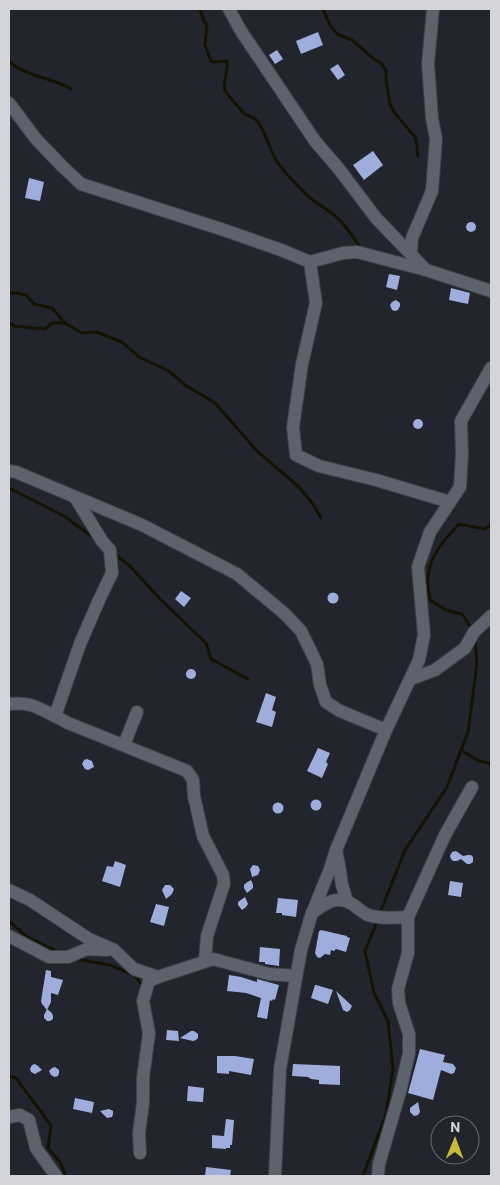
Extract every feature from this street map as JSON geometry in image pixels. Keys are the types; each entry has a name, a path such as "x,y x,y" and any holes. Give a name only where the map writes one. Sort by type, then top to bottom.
{"street":[{"path":"229,9 241,31 315,141 376,218 426,270"},
{"path":"411,253 412,238 432,191 436,139 432,118 428,64 433,9"},
{"path":"9,103 36,138 81,184 224,230 310,262 343,253 357,252 426,270 491,292"},
{"path":"310,262 316,303 302,364 294,418 296,454 319,466 376,480 450,502"},
{"path":"275,1176 280,1069 301,950 312,913 336,850 386,730 419,660 424,636 418,567 430,532 460,486 462,454 461,421 491,368"},
{"path":"9,471 16,472 142,525 237,574 285,614 301,632 317,664 320,685 326,702 340,711 386,730"},
{"path":"55,716 80,644 112,573 110,550 102,541 74,497"},
{"path":"411,679 435,670 465,648 474,632 491,616"},
{"path":"9,704 22,703 33,705 68,723 187,770 193,780 194,796 203,836 223,874 224,884 207,936 205,961"},
{"path":"124,745 137,712"},
{"path":"378,1176 379,1164 409,1053 409,1034 399,1003 398,989 408,953 408,918 445,835 472,787"},
{"path":"336,850 342,885 347,901"},
{"path":"9,890 30,900 89,939 114,950 134,969 158,977"},
{"path":"312,913 328,902 338,900 347,901 368,915 408,918"},
{"path":"9,936 49,957 68,957 87,949 114,950"},
{"path":"140,1153 139,1133 143,1103 143,1078 149,1033 144,1000 149,982 158,977 213,959 269,974 296,976"},
{"path":"9,1117 20,1116 29,1120 36,1148 56,1176"}],"building":[{"path":"318,32 323,45 301,54 296,41"},
{"path":"277,50 283,59 275,64 269,55"},
{"path":"338,64 345,75 338,80 330,69"},
{"path":"373,151 383,165 364,180 353,165"},
{"path":"29,178 44,182 40,201 25,198"},
{"path":"469,222 473,222 476,227 475,231 469,232 466,229 466,225"},
{"path":"389,274 400,276 397,290 386,287"},
{"path":"451,288 470,293 468,304 449,300"},
{"path":"396,300 400,303 400,306 395,311 392,310 390,305"},
{"path":"416,419 420,419 423,424 422,428 416,429 413,426 413,422"},
{"path":"181,591 191,598 184,607 175,599"},
{"path":"331,593 335,593 338,598 337,602 331,603 328,600 328,596"},
{"path":"189,669 193,669 196,674 195,678 189,679 186,676 186,672"},
{"path":"266,693 276,697 272,710 276,712 272,727 256,722"},
{"path":"318,748 330,753 322,778 307,771"},
{"path":"87,759 92,761 94,767 88,770 82,764"},
{"path":"316,799 322,805 316,811 310,805"},
{"path":"278,802 284,808 278,814 272,808"},
{"path":"456,851 463,856 471,855 473,862 467,864 461,859 453,861 450,856 452,852"},
{"path":"115,861 126,865 120,887 102,881 107,866 113,867"},
{"path":"253,865 258,866 260,870 258,875 252,877 250,869"},
{"path":"251,880 253,888 247,893 244,885"},
{"path":"450,881 463,883 461,897 448,895"},
{"path":"165,885 170,885 174,889 172,894 166,899 162,890"},
{"path":"245,897 248,904 242,910 238,902"},
{"path":"278,898 298,900 296,917 276,913"},
{"path":"156,904 169,907 164,926 150,922"},
{"path":"319,931 350,938 346,952 336,949 334,951 331,950 330,955 325,954 320,958 317,957 315,953"},
{"path":"260,947 280,949 279,966 259,962"},
{"path":"46,970 51,971 51,977 63,980 58,995 51,993 51,1002 47,1010 41,1001"},
{"path":"229,975 257,982 257,979 279,985 275,1000 270,1000 267,1019 257,1017 261,998 246,993 227,991"},
{"path":"315,985 333,990 328,1004 311,998"},
{"path":"336,991 352,1006 347,1012 343,1010"},
{"path":"47,1009 53,1016 53,1019 50,1021 44,1018"},
{"path":"167,1030 178,1031 179,1041 166,1040"},
{"path":"191,1031 198,1034 196,1040 180,1038"},
{"path":"420,1049 445,1055 443,1062 453,1064 456,1068 454,1073 451,1074 441,1070 433,1100 408,1093"},
{"path":"217,1056 254,1059 251,1075 229,1071 229,1074 217,1073"},
{"path":"35,1064 42,1070 35,1074 30,1069"},
{"path":"293,1064 340,1066 340,1085 319,1084 319,1080 292,1076"},
{"path":"55,1067 59,1070 59,1073 55,1077 49,1071"},
{"path":"188,1086 204,1088 203,1102 187,1101"},
{"path":"75,1098 94,1102 92,1113 73,1109"},
{"path":"418,1102 420,1112 414,1116 410,1112 410,1108"},
{"path":"109,1109 113,1111 112,1117 107,1118 100,1111"},
{"path":"226,1119 234,1120 232,1145 226,1149 212,1148 212,1135 224,1136"},
{"path":"206,1167 231,1170 230,1176 205,1176"}],"waterway":[{"path":"200,9 207,25 205,45 211,61 227,61 225,91 245,114 258,122 271,151 287,175 308,196 338,219 360,247"},
{"path":"323,9 330,25 337,34 352,40 382,64 386,71 390,104 394,112 415,137 418,156"},
{"path":"9,61 31,74 71,89"},
{"path":"9,293 26,295 34,304 52,308 65,323"},
{"path":"9,323 14,326 45,329 52,323 65,323 82,333 96,332 122,342 139,357 169,371 185,385 215,403 257,451 299,487 313,504 321,518"},
{"path":"9,488 64,516 94,538"},
{"path":"472,629 462,614 446,610 430,600 429,569 439,548 459,524 485,529 491,524"},
{"path":"115,554 130,566 160,599 206,643 211,659 248,679"},
{"path":"380,913 405,850 447,787 468,732 477,664 475,639"},
{"path":"461,750 477,760 491,764"},
{"path":"363,1176 386,1114 393,1069 388,1021 374,993 365,951 378,919"},
{"path":"9,921 27,937 58,952"},
{"path":"76,959 110,965 135,976 144,987"},
{"path":"9,1076 16,1078 51,1126 48,1148 60,1162 66,1176"}]}
